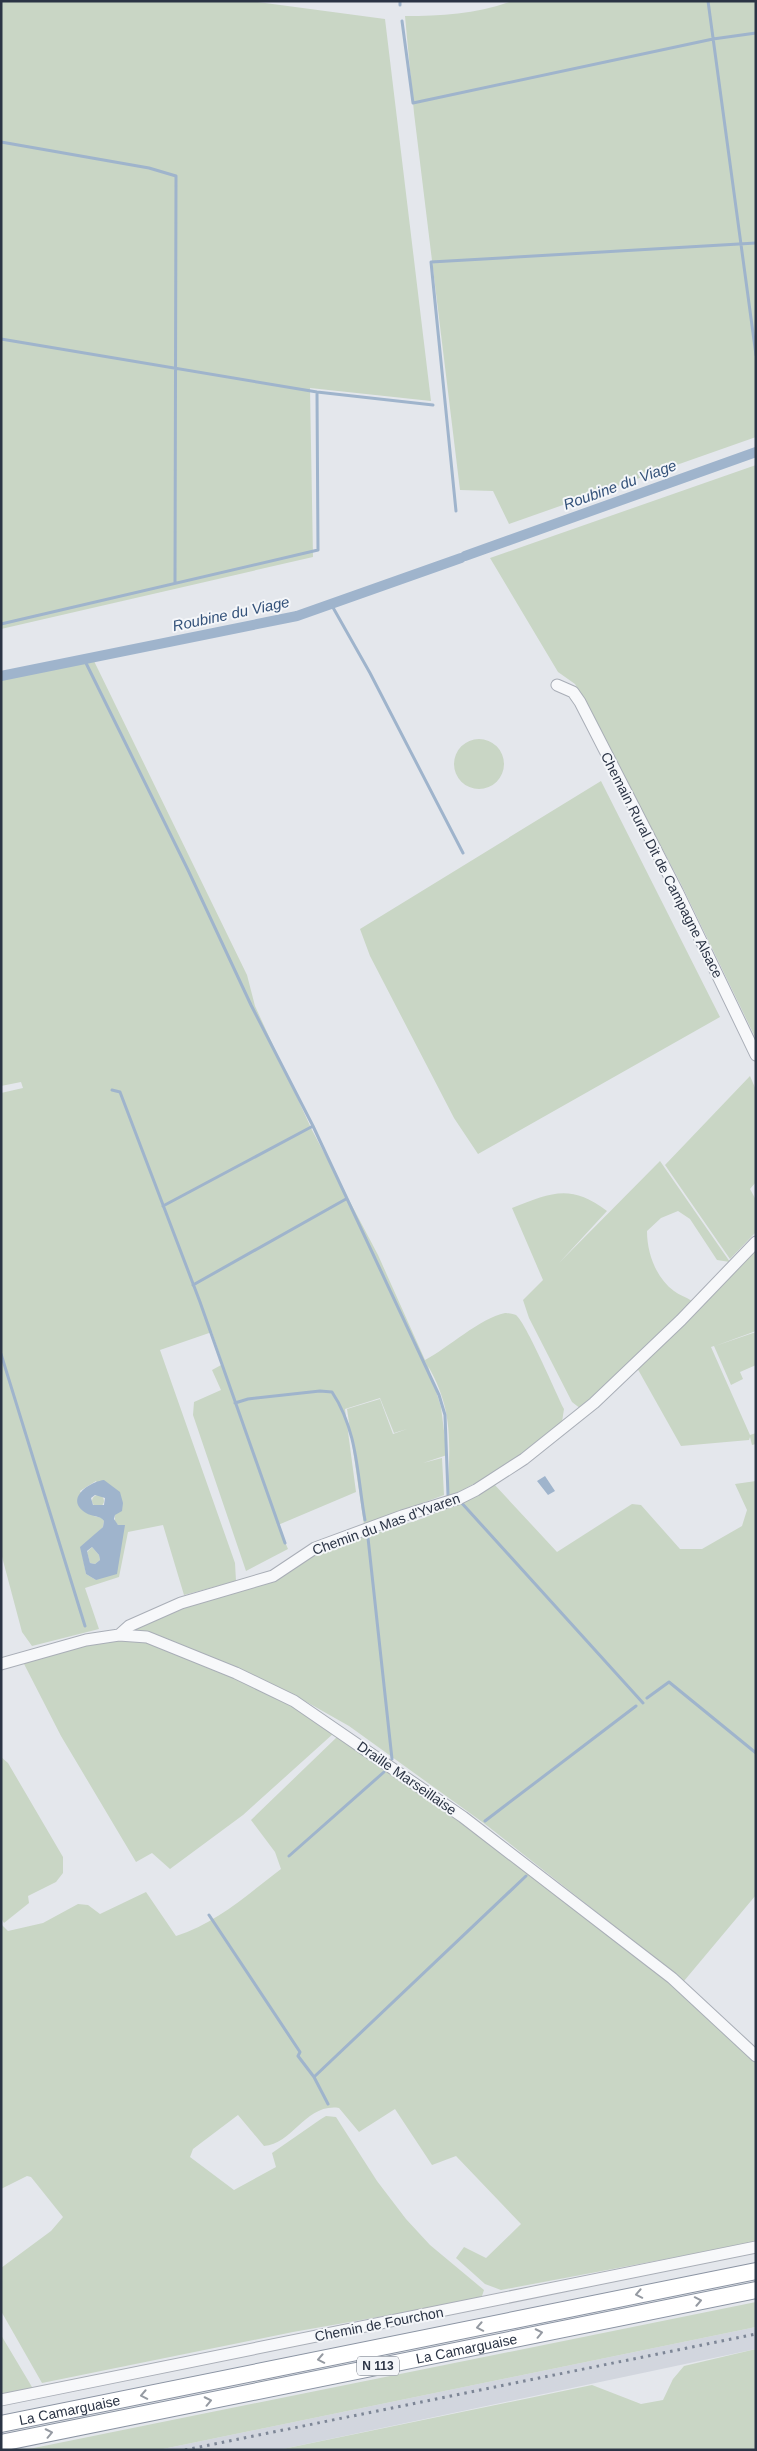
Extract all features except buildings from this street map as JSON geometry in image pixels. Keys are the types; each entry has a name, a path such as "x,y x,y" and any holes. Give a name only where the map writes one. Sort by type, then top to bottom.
{"highway":[{"name":"La Camarguaise","path":"1,2424 756,2271"},
{"name":"La Camarguaise","path":"1,2443 756,2290"}],"street":[{"name":"Chemain Rural Dit de Campagne Alsace","path":"558,685 573,692 580,702 677,891 756,1055"},
{"name":"Chemin du Mas d'Yvaren","path":"119,1634 129,1626 181,1603 273,1576 315,1548 402,1516 460,1498 476,1490 524,1459 594,1403 681,1320 756,1242"},
{"name":"Draille Marseillaise","path":"1,1664 86,1640 119,1634 147,1637 236,1674 294,1701 463,1816 672,1978 756,2056"},
{"name":"Chemin de Fourchon","path":"1,2400 756,2247"}],"shaded area":[{"path":"756,2327 756,2349 278,2450 158,2450"}],"green space":[{"path":"1,1 251,1 385,19 431,401 310,388 313,557 1,629"},
{"path":"512,1 756,1 756,437 509,524 493,491 460,490 414,113 405,16 459,13 485,9"},
{"path":"756,465 756,1039 680,882 575,684 558,672 490,558"},
{"path":"94,661 247,975 255,1006 312,1130 378,1255 425,1360 495,1316 505,1313 516,1315 533,1344 564,1409 562,1422 535,1444 508,1464 448,1497 449,1445 446,1414 437,1383 428,1366 441,1407 447,1455 423,1463 442,1458 444,1495 364,1525 347,1409 380,1399 393,1434 407,1429 394,1433 380,1398 345,1409 356,1492 278,1525 288,1549 246,1571 193,1415 194,1402 221,1390 212,1370 223,1364 212,1332 160,1350 235,1563 236,1581 184,1595 163,1525 128,1532 119,1577 85,1588 99,1629 32,1646 22,1632 1,1553 1,1093 23,1088 21,1082 1,1086 1,680","holes":["96,1481 115,1515 115,1522 118,1525 123,1525 96,1580 86,1574 81,1548 103,1527 104,1521 102,1518 94,1516 80,1491"]},
{"path":"474,739 484,739 497,746 504,759 504,769 497,782 484,789 474,789 465,785 458,778 454,769 454,759 458,750 465,743"},
{"path":"601,781 720,1017 478,1154 454,1118 370,956 360,929"},
{"path":"750,1076 756,1090 756,1182 750,1189 756,1200 756,1232 730,1259 665,1165"},
{"path":"660,1161 730,1262 717,1260 690,1219 678,1211 661,1218 647,1231 651,1256 662,1279 674,1291 692,1301 581,1409 572,1402 529,1318 523,1300 543,1280 512,1208 538,1198 560,1193 582,1197 594,1202 607,1211 559,1263"},
{"path":"756,1246 756,1331 715,1346 756,1332 756,1365 740,1372 743,1379 731,1385 714,1346 711,1347 750,1435 756,1433 756,1444 752,1445 750,1437 749,1440 681,1446 636,1366"},
{"path":"756,1481 756,1895 684,1981 485,1824 349,1726 296,1696 244,1672 135,1631 136,1627 201,1602 321,1551 424,1518 462,1502 493,1483 557,1552 632,1504 641,1505 680,1549 702,1549 742,1526 747,1510 735,1484"},
{"path":"96,1495 100,1495 104,1501 100,1507 96,1507 92,1503 92,1499"},
{"path":"92,1547 99,1555 100,1560 95,1564 90,1563 87,1552"},
{"path":"107,1638 144,1641 182,1655 285,1700 334,1733 243,1815 170,1869 152,1853 136,1862 61,1736 22,1660"},
{"path":"337,1737 474,1828 656,1969 756,2060 756,2242 501,2290 485,2284 456,2258 464,2247 486,2258 521,2224 456,2156 432,2165 395,2109 359,2132 339,2108 327,2108 308,2117 283,2139 274,2144 264,2146 238,2115 193,2149 190,2157 234,2190 276,2167 272,2153 326,2116 336,2117 377,2181 406,2219 430,2245 484,2290 481,2299 293,2332 42,2383 1,2311 1,2268 51,2231 63,2217 31,2177 27,2176 1,2189 1,1924 8,1931 43,1923 78,1904 88,1905 100,1914 146,1892 176,1936 205,1924 232,1907 281,1869 275,1852 251,1820"},
{"path":"1,1757 8,1763 63,1857 63,1873 56,1882 28,1896 29,1903 4,1923 1,1918"},
{"path":"756,2302 756,2327 158,2450 24,2450"},
{"path":"1,2335 32,2387 31,2391 1,2396"},
{"path":"756,2349 756,2450 278,2450 592,2385 641,2404 663,2400 673,2379 684,2366"}],"water":[{"path":"545,1476 555,1491 548,1495 537,1481"},
{"path":"104,1480 120,1492 123,1503 122,1511 115,1515 114,1519 118,1525 125,1525 117,1574 96,1580 86,1574 80,1547 103,1527 104,1521 86,1513 77,1503 81,1492 98,1481","holes":["95,1495 105,1498 104,1505 93,1505 91,1498","92,1547 99,1555 100,1560 95,1564 90,1563 87,1551"]}],"waterway":[{"path":"708,1 756,355"},
{"path":"402,21 413,103 713,39 756,33"},
{"path":"1,142 149,168 176,176 175,582"},
{"path":"456,511 431,262 756,243"},
{"path":"1,339 317,392 433,405"},
{"path":"1,624 318,550 317,392"},
{"name":"Roubine du Viage","path":"465,556 756,452"},
{"name":"Roubine du Viage","path":"1,676 297,616 461,558"},
{"path":"331,604 370,673 463,853"},
{"path":"84,659 188,870 251,1005 313,1126 439,1395 445,1415 448,1495"},
{"path":"112,1090 120,1092 200,1302 285,1543"},
{"path":"163,1206 313,1126"},
{"path":"193,1285 346,1199"},
{"path":"1,1354 85,1626"},
{"path":"235,1403 248,1399 320,1391 332,1392 341,1407 352,1438 365,1520"},
{"path":"459,1500 643,1703"},
{"path":"368,1538 392,1759"},
{"path":"647,1698 669,1682 756,1753"},
{"path":"485,1821 636,1706"},
{"path":"289,1856 384,1772"},
{"path":"314,2077 526,1876"},
{"path":"209,1915 300,2052 298,2056 314,2077 328,2104"}],"railway":[{"path":"185,2450 756,2334"}]}
